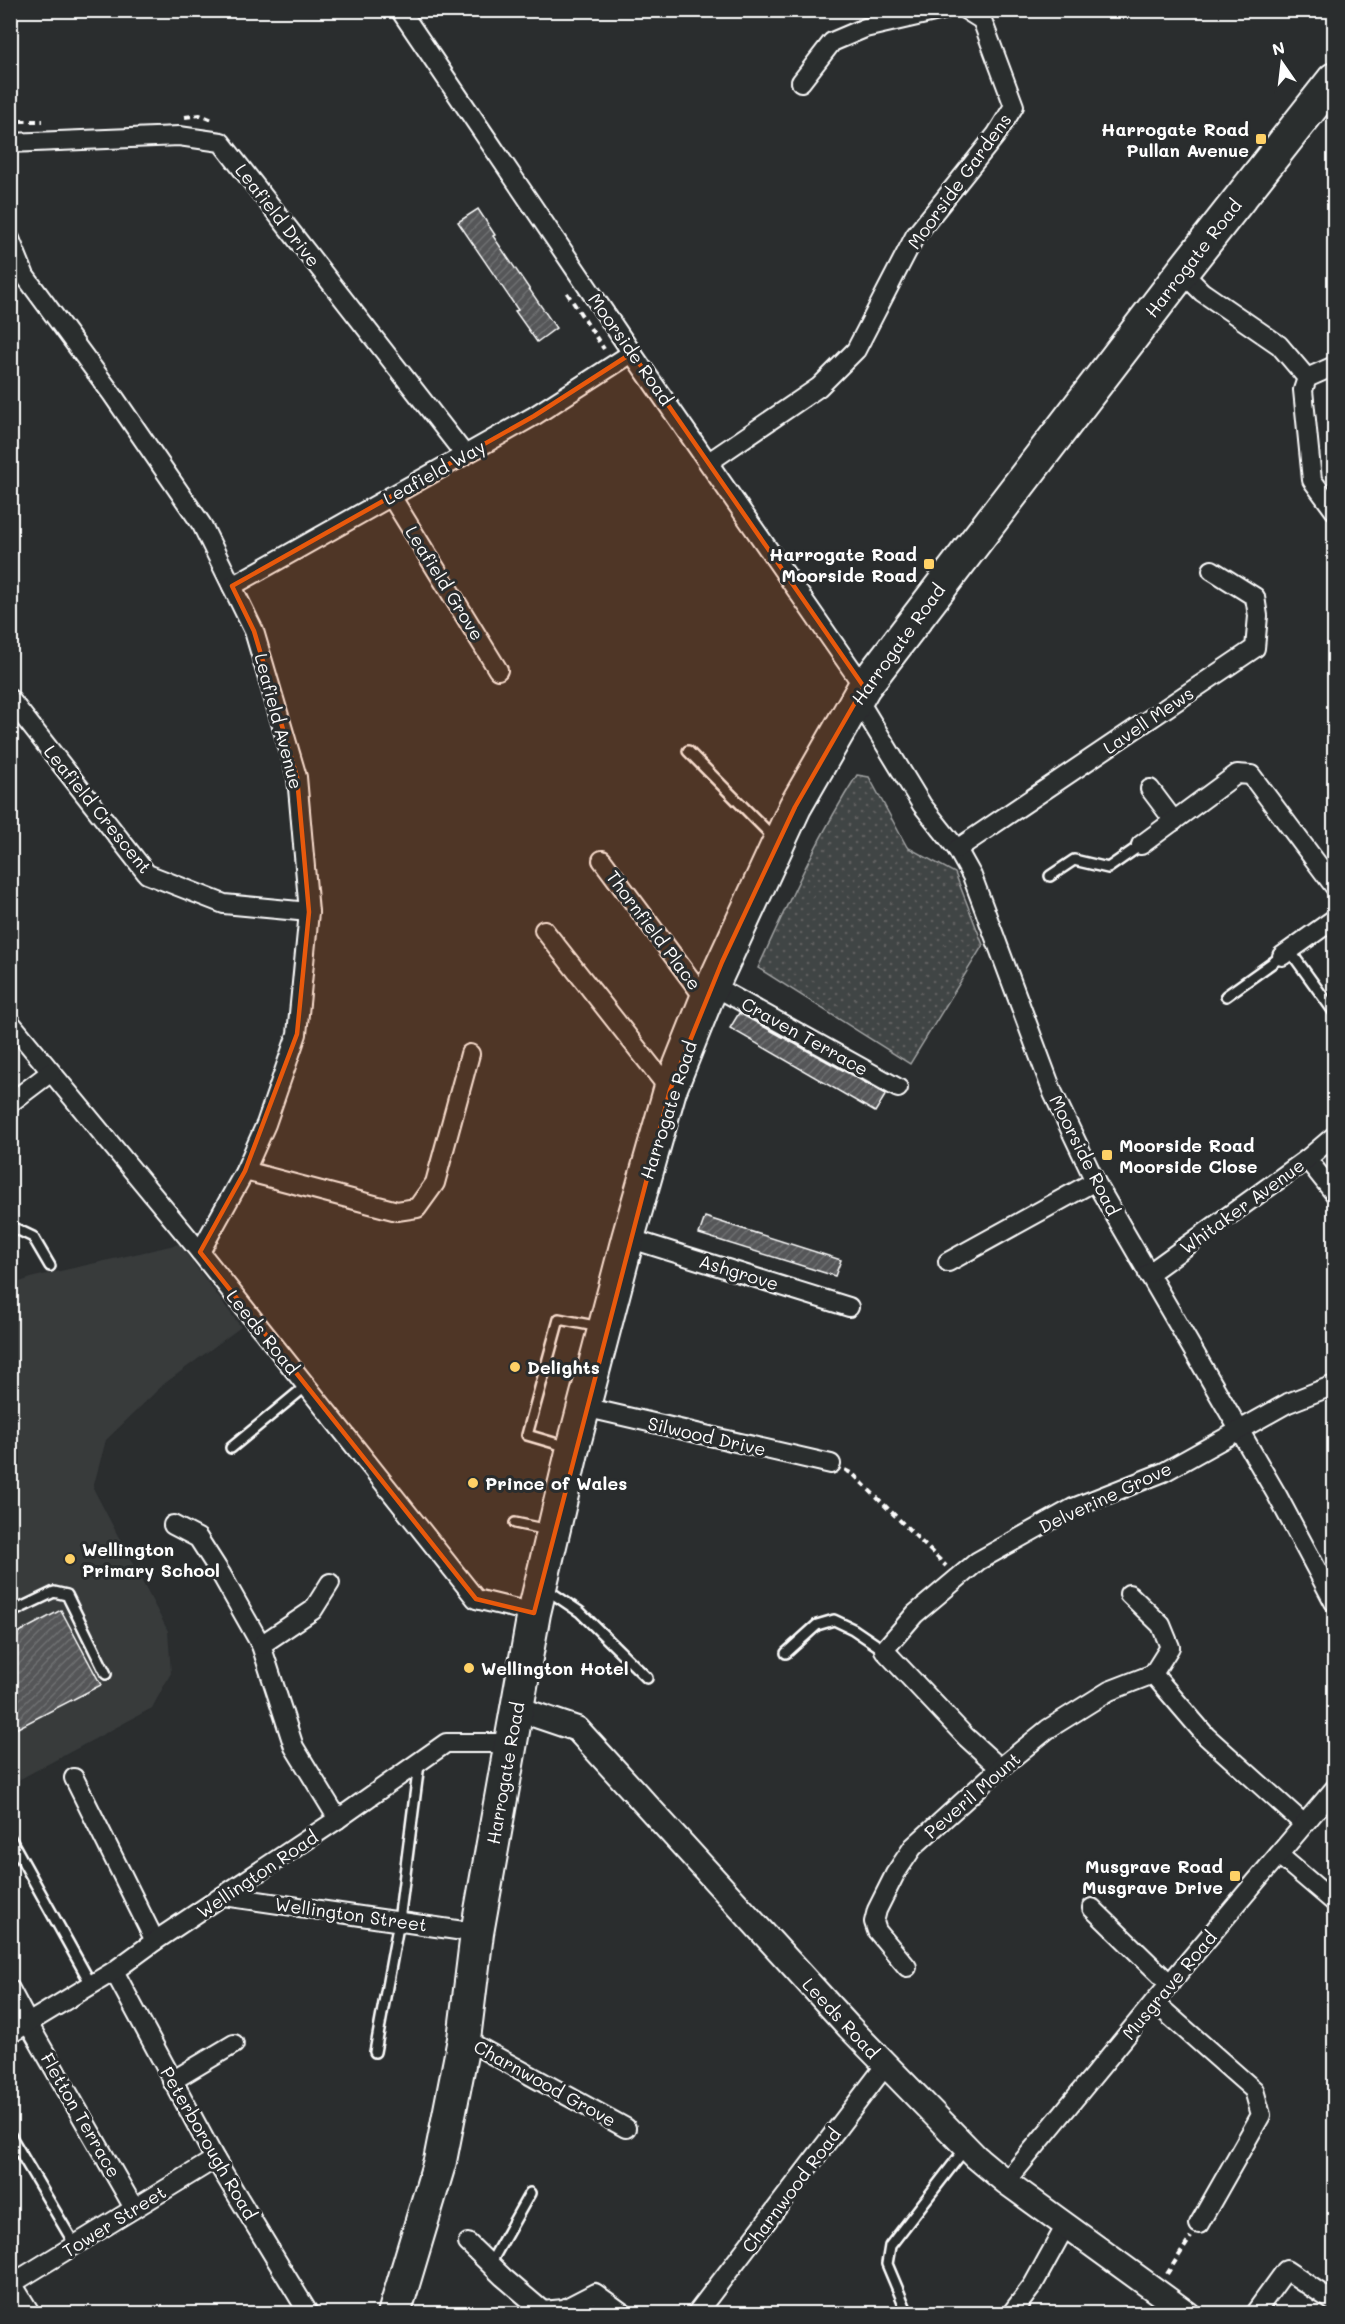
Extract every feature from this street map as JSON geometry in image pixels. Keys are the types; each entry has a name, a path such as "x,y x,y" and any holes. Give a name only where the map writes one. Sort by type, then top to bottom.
{"highway":[{"name":"Harrogate Road","path":"394,2313 440,2161 464,2039 477,1933 516,1708 553,1531 628,1238 670,1090 709,993 795,807 860,693 1182,272 1335,79"}],"street":[{"name":"Moorside Road","path":"400,10 709,462 860,693 922,805 957,849 972,876 1053,1093 1095,1181 1277,1495 1334,1599"},
{"path":"801,82 832,42 865,28 943,10"},
{"name":"Moorside Gardens","path":"709,462 819,387 856,350 915,236 996,135 1014,106 982,20 966,10"},
{"name":"Leafield Drive","path":"10,143 179,135 221,142 465,455"},
{"name":"Leafield Avenue","path":"10,239 25,276 112,394 202,525 254,631 297,777 309,912 297,1034 266,1124 245,1171 200,1252"},
{"path":"1182,272 1202,292 1279,345 1307,378"},
{"name":"Leafield Way","path":"232,586 534,416 632,352"},
{"path":"1335,366 1307,378 1303,390 1312,480 1335,510"},
{"name":"Leafield Grove","path":"392,496 498,670"},
{"name":"Lavell Mews","path":"957,849 1255,648 1258,616 1255,597 1212,570"},
{"name":"Leafield Crescent","path":"10,699 147,874 224,904 309,912"},
{"path":"1141,845 1237,774 1251,775 1335,886"},
{"path":"1150,789 1174,821"},
{"name":"Thornfield Place","path":"602,860 709,993"},
{"path":"1286,954 1335,919"},
{"path":"544,930 670,1090"},
{"name":"Craven Terrace","path":"709,993 898,1088"},
{"name":"Leeds Road","path":"10,1022 200,1252 476,1599 537,1599"},
{"path":"245,1171 397,1211 417,1208 435,1183 470,1054"},
{"path":"10,1103 51,1072"},
{"name":"Whitaker Avenue","path":"1148,1274 1307,1159 1335,1136"},
{"path":"1307,1159 1335,1193"},
{"path":"948,1262 1095,1181"},
{"name":"Ashgrove","path":"628,1238 849,1307"},
{"name":"Delverine Grove","path":"884,1650 915,1614 978,1561 1073,1508 1164,1472 1288,1403 1335,1384"},
{"name":"Silwood Drive","path":"584,1407 831,1464"},
{"path":"172,1525 198,1538 221,1574 261,1645 294,1747 339,1819"},
{"path":"261,1645 313,1610 330,1583"},
{"path":"1129,1594 1161,1625 1170,1647 1153,1674 1206,1736 1304,1824"},
{"path":"884,1650 966,1737 1000,1768"},
{"name":"Peveril Mount","path":"907,1967 877,1931 874,1922 877,1910 894,1874 914,1847 1000,1768 1048,1729 1109,1691 1153,1674"},
{"name":"Leeds Road","path":"516,1708 577,1729 885,2066 966,2148 1006,2182 1188,2313"},
{"name":"Wellington Road","path":"10,2034 114,1971 155,1941 339,1819 446,1743 510,1743"},
{"path":"74,1778 155,1941"},
{"name":"Musgrave Road","path":"1006,2182 1154,2002 1335,1789"},
{"path":"1280,1856 1335,1902"},
{"name":"Wellington Street","path":"224,1896 477,1933"},
{"path":"1092,1908 1170,1984"},
{"name":"Peterborough Road","path":"114,1971 215,2159 309,2313"},
{"name":"Fletton Terrace","path":"10,1989 134,2208"},
{"path":"1154,2002 1254,2090 1261,2115 1199,2224"},
{"name":"Charnwood Grove","path":"464,2039 626,2128"},
{"path":"172,2081 234,2044"},
{"name":"Charnwood Road","path":"696,2313 885,2066"},
{"name":"Tower Street","path":"12,2282 215,2159"},
{"path":"1011,2313 1033,2285 1066,2225"},
{"path":"468,2243 543,2311 564,2309 596,2293 624,2313"},
{"path":"1254,2313 1286,2270 1335,2302"},
{"path":"12,2282 30,2313"}],"lane":[{"path":"688,752 779,842"},
{"path":"1050,876 1074,860 1108,868 1141,845"},
{"path":"1226,996 1286,954 1335,1012"},
{"path":"10,1226 33,1237 50,1266"},
{"path":"573,1448 527,1435 558,1319 605,1328"},
{"path":"231,1448 306,1386"},
{"path":"515,1523 553,1531"},
{"path":"10,1613 54,1592 67,1595 106,1674"},
{"path":"537,1599 580,1612 647,1678"},
{"path":"786,1653 817,1625 834,1620 884,1650"},
{"path":"375,2052 399,1921 419,1761"},
{"path":"10,1838 91,1984"},
{"path":"10,2135 75,2245"},
{"path":"906,2309 887,2264 890,2246 966,2148"},
{"path":"490,2264 530,2193"}],"path":[{"path":"831,1464 854,1474 958,1577"},
{"path":"1174,2263 1199,2224"}],"highlighted area":[{"path":"632,353 864,687 795,807 722,962 670,1090 534,1613 476,1599 200,1252 245,1171 297,1034 309,912 297,777 254,631 232,586 534,416"}],"shaded area":[{"path":"857,775 869,777 907,847 955,873 983,945 910,1064 758,968 816,846"},
{"name":"Wellington Primary School","path":"179,1244 241,1327 164,1384 106,1440 93,1488 168,1631 171,1673 152,1708 11,1784 11,1285 34,1277"}],"building":[{"path":"478,209 495,235 493,236 556,328 537,342 458,222"},
{"path":"739,1013 886,1094 875,1112 730,1028"},
{"path":"705,1217 841,1260 835,1276 699,1234"},
{"path":"61,1610 101,1685 10,1732 10,1637"}],"place":[{"name":"Harrogate Road Pullan Avenue","path":"1261,139"},
{"name":"Harrogate Road Moorside Road","path":"929,564"},
{"name":"Moorside Road Moorside Close","path":"1107,1155"},
{"name":"Delights","path":"515,1367"},
{"name":"Prince of Wales","path":"473,1483"},
{"name":"Wellington Primary School","path":"70,1559"},
{"name":"Wellington Hotel","path":"469,1668"},
{"name":"Musgrave Road Musgrave Drive","path":"1235,1876"}]}
